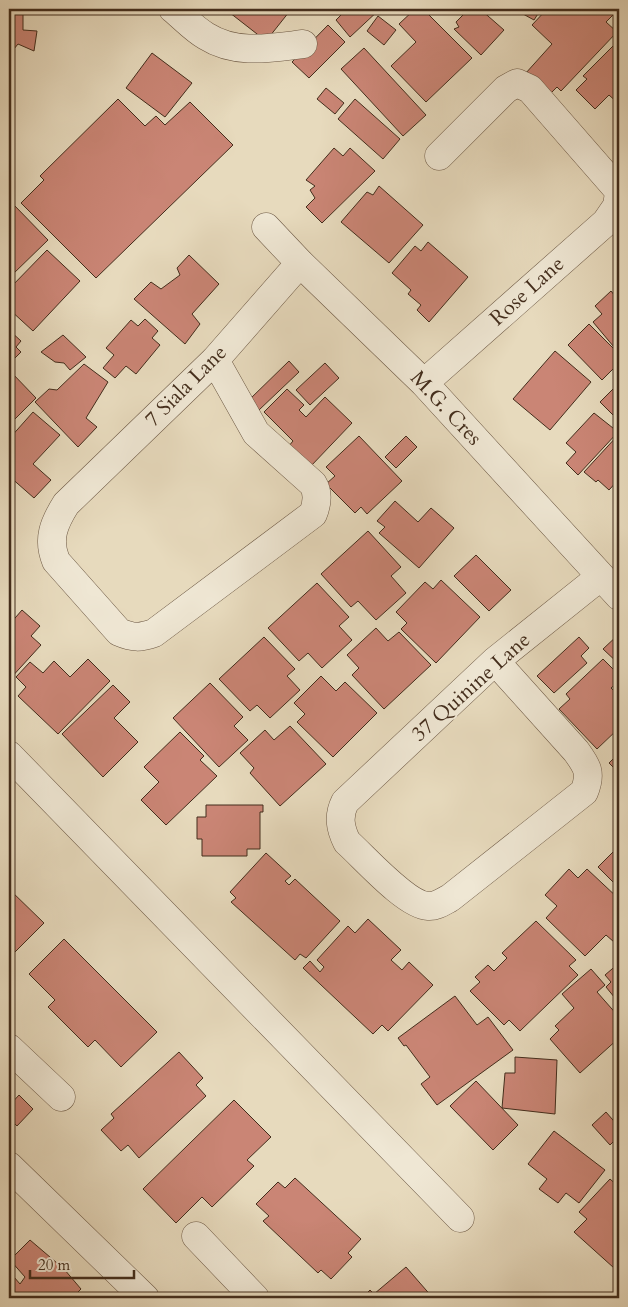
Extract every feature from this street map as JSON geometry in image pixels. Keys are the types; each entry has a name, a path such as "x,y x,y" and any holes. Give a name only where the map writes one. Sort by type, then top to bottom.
{"street":[{"path":"173,9 204,36 220,44 259,50 303,44"},
{"name":"Rose Lane","path":"424,383 606,222 617,206 619,192 530,89 517,83 506,89 439,156"},
{"name":"M.G. Cres","path":"266,227 300,263 424,383 619,596"},
{"name":"7 Siala Lane","path":"215,360 256,433 312,484 316,490 317,505 312,514 154,633 140,638 129,637 119,632 56,561 52,552 52,531 66,504 215,360 300,263"},
{"name":"37 Quinine Lane","path":"495,661 585,763 589,775 588,782 584,792 450,898 438,904 428,906 406,898 347,842 340,820 346,802 495,661 600,577"},
{"path":"9,755 460,1218"},
{"path":"12,1059 61,1097"},
{"path":"9,1166 145,1298"},
{"path":"196,1236 239,1293"}],"building":[{"path":"9,9 23,9 23,30 37,31 34,51 18,44 9,55"},
{"path":"225,9 285,9 289,12 266,41"},
{"path":"347,9 380,9 350,37 336,20"},
{"path":"415,9 423,9 472,58 426,102 391,66 416,42 399,24"},
{"path":"469,9 480,9 504,30 481,55 454,29 459,27 456,22"},
{"path":"514,9 541,9 534,20"},
{"path":"547,9 615,9 617,11 606,22 617,32 561,91 557,87 548,96 525,74 552,44 532,25"},
{"path":"378,16 396,30 384,45 367,31"},
{"path":"328,25 345,42 309,78 292,62"},
{"path":"619,40 619,104 609,95 595,109 576,90 587,79 583,76"},
{"path":"364,48 426,115 403,136 341,69"},
{"path":"152,53 192,83 165,117 126,88"},
{"path":"326,88 344,103 335,114 317,99"},
{"path":"118,99 145,126 156,116 165,125 190,102 233,145 96,278 21,203 44,180 40,176"},
{"path":"355,99 400,139 383,159 338,119"},
{"path":"334,148 343,156 350,148 375,171 322,223 306,207 315,198 310,190 315,186 306,180"},
{"path":"379,186 423,225 389,263 341,222 367,192 373,195"},
{"path":"13,204 48,240 12,275 9,271 9,208"},
{"path":"428,242 468,277 429,322 417,310 421,305 408,294 411,290 392,273 415,246 421,251"},
{"path":"47,250 80,281 33,331 9,309 9,289"},
{"path":"189,255 219,284 192,314 200,324 185,344 134,299 151,282 161,289 180,275 177,268"},
{"path":"611,291 619,301 619,353 593,322 602,314 595,306"},
{"path":"145,319 158,331 152,338 160,345 136,374 126,366 115,378 103,368 114,355 106,348 131,320 138,326"},
{"path":"589,324 619,354 619,363 602,380 568,345"},
{"path":"9,330 21,341 16,347 21,352 9,364"},
{"path":"63,335 86,357 70,370 64,363 55,362 41,352"},
{"path":"555,351 591,382 550,430 513,399"},
{"path":"289,361 299,372 259,410 249,400"},
{"path":"325,363 339,378 310,405 296,390"},
{"path":"84,364 108,382 86,418 97,427 78,447 35,402 49,389 57,390"},
{"path":"11,372 36,398 9,425 9,374"},
{"path":"287,389 304,405 299,410 306,417 325,397 352,423 310,467 288,447 293,441 264,412"},
{"path":"613,389 619,394 618,420 600,402"},
{"path":"33,412 60,435 33,464 51,480 34,498 9,476 9,439"},
{"path":"594,413 618,432 578,475 566,463 576,452 566,443"},
{"path":"619,434 619,479 609,490 598,480 596,482 584,472"},
{"path":"359,436 402,481 367,514 361,507 355,513 326,484 335,476 326,467"},
{"path":"406,436 417,447 396,468 385,457"},
{"path":"395,501 418,522 431,508 454,528 419,568 379,533 385,527 377,521"},
{"path":"368,531 401,567 391,576 406,593 376,620 358,601 351,607 321,574"},
{"path":"476,555 511,590 489,611 454,576"},
{"path":"441,580 480,617 436,663 401,629 407,623 396,612 425,582 433,589"},
{"path":"317,583 349,617 339,626 352,640 322,668 308,653 299,661 268,628"},
{"path":"22,610 40,626 31,636 41,645 9,680 9,625"},
{"path":"376,628 388,641 399,632 431,665 384,709 352,675 359,668 347,655"},
{"path":"619,634 619,664 603,649"},
{"path":"264,637 295,669 287,676 300,690 270,718 257,705 250,711 219,679"},
{"path":"579,637 589,648 581,656 587,663 554,693 537,676"},
{"path":"88,659 110,681 58,734 18,696 26,687 16,677 30,662 43,673 54,661 70,677"},
{"path":"603,659 619,675 619,681 611,688 619,696 619,728 597,749 559,709 570,699 566,694"},
{"path":"321,676 336,691 345,682 377,713 333,757 297,722 305,714 294,703"},
{"path":"210,683 243,717 234,726 248,740 219,767 173,718"},
{"path":"113,685 130,702 114,718 138,742 103,777 62,734"},
{"path":"290,726 326,764 280,806 250,773 254,768 240,753 265,730 274,740"},
{"path":"180,732 204,756 200,760 217,776 166,825 141,800 159,782 144,767"},
{"path":"619,753 619,773 609,763"},
{"path":"206,805 263,805 263,812 260,812 260,849 247,849 247,856 202,856 202,839 197,839 197,817 206,817"},
{"path":"619,846 619,888 598,867"},
{"path":"266,853 291,876 285,881 289,885 295,879 340,921 306,958 300,954 295,960 231,902 236,898 230,892"},
{"path":"569,869 578,878 587,869 619,899 619,937 614,942 606,935 585,956 546,918 557,906 545,895"},
{"path":"9,889 44,923 9,958"},
{"path":"368,919 401,950 391,960 402,970 409,962 433,985 388,1031 382,1025 373,1034 303,968 310,961 320,972 324,967 317,960 348,926 355,933"},
{"path":"536,921 576,960 569,966 578,975 520,1031 509,1020 504,1025 470,991 480,982 475,977 488,965 494,971 507,958 502,953"},
{"path":"64,939 157,1032 121,1067 95,1040 88,1047 48,1007 55,1000 29,974"},
{"path":"619,963 619,1003 606,987 611,982 605,975"},
{"path":"591,969 605,985 597,992 619,1017 619,1038 580,1073 550,1039 559,1030 555,1026 574,1008 562,994"},
{"path":"455,996 477,1025 488,1017 513,1050 437,1105 421,1084 430,1077 406,1045 404,1046 398,1038"},
{"path":"179,1052 203,1078 196,1085 206,1096 139,1158 128,1145 121,1151 101,1130 114,1118 111,1114"},
{"path":"515,1057 557,1060 555,1114 502,1108 505,1073 515,1073"},
{"path":"476,1081 518,1125 493,1150 450,1106"},
{"path":"19,1095 33,1109 17,1126 9,1118 9,1106"},
{"path":"234,1100 271,1137 247,1160 254,1166 212,1207 202,1197 176,1223 143,1189"},
{"path":"606,1112 619,1127 619,1136 610,1145 592,1125"},
{"path":"554,1131 605,1170 579,1203 566,1193 558,1203 539,1189 547,1179 528,1164"},
{"path":"295,1178 361,1239 348,1253 352,1257 331,1279 321,1270 318,1273 263,1221 269,1216 256,1204 278,1182 285,1188"},
{"path":"610,1179 619,1187 619,1262 614,1268 574,1232 587,1219 579,1212"},
{"path":"30,1240 64,1269 81,1289 72,1298 9,1298 9,1282 14,1277 20,1284 25,1277 10,1260"},
{"path":"406,1267 433,1298 362,1298 370,1290 374,1294"}]}
